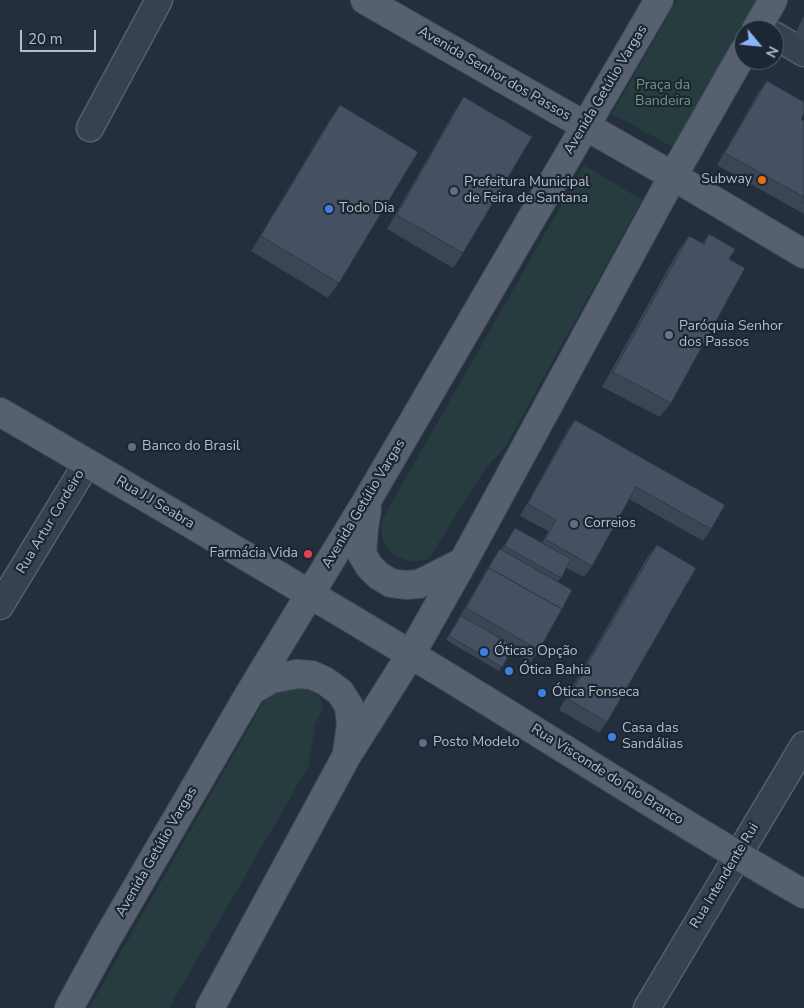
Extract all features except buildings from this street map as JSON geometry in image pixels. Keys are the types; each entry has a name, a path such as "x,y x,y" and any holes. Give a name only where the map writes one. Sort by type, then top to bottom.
{"main road":[{"name":"Avenida Senhor dos Passos","path":"365,0 585,125 804,254"},
{"name":"Avenida Getúlio Vargas","path":"69,1008 105,942 251,691 369,497 659,0"},
{"path":"767,20 773,0"},
{"path":"210,1008 346,757 411,654 463,562 673,176 734,69"},
{"name":"Rua J J Seabra","path":"0,412 411,654"},
{"path":"369,497 362,554 369,566 379,576 391,583 405,585 420,584 463,562"},
{"name":"Rua Visconde do Rio Branco","path":"411,654 737,856 804,894"},
{"path":"251,691 271,679 297,674 312,675 325,681 340,692 349,706 351,725 346,757"}],"street":[{"path":"90,128 159,0"},
{"path":"784,42 804,53"},
{"name":"Rua Artur Cordeiro","path":"0,606 87,463"},
{"name":"Rua Intendente Rui","path":"647,1008 804,744"}],"green space":[{"name":"Praça da Bandeira","path":"677,0 756,0 745,20 734,20 734,39 673,147 612,114"},
{"path":"584,165 642,200 504,449 487,466 429,558 421,561 402,559 385,545 382,535 382,520"},
{"path":"289,682 314,691 324,707 315,724 309,765 169,1008 89,1008 267,696"}],"place":[{"name":"Subway","path":"762,180"},
{"name":"Prefeitura Municipal de Feira de Santana","path":"454,191"},
{"name":"Todo Dia","path":"329,209"},
{"name":"Paróquia Senhor dos Passos","path":"669,335"},
{"name":"Banco do Brasil","path":"132,447"},
{"name":"Correios","path":"574,524"},
{"name":"Farmácia Vida","path":"308,554"},
{"name":"Óticas Opção","path":"484,652"},
{"name":"Ótica Bahia","path":"509,671"},
{"name":"Ótica Fonseca","path":"542,693"},
{"name":"Casa das Sandálias","path":"612,737"},
{"name":"Posto Modelo","path":"423,743"}]}
